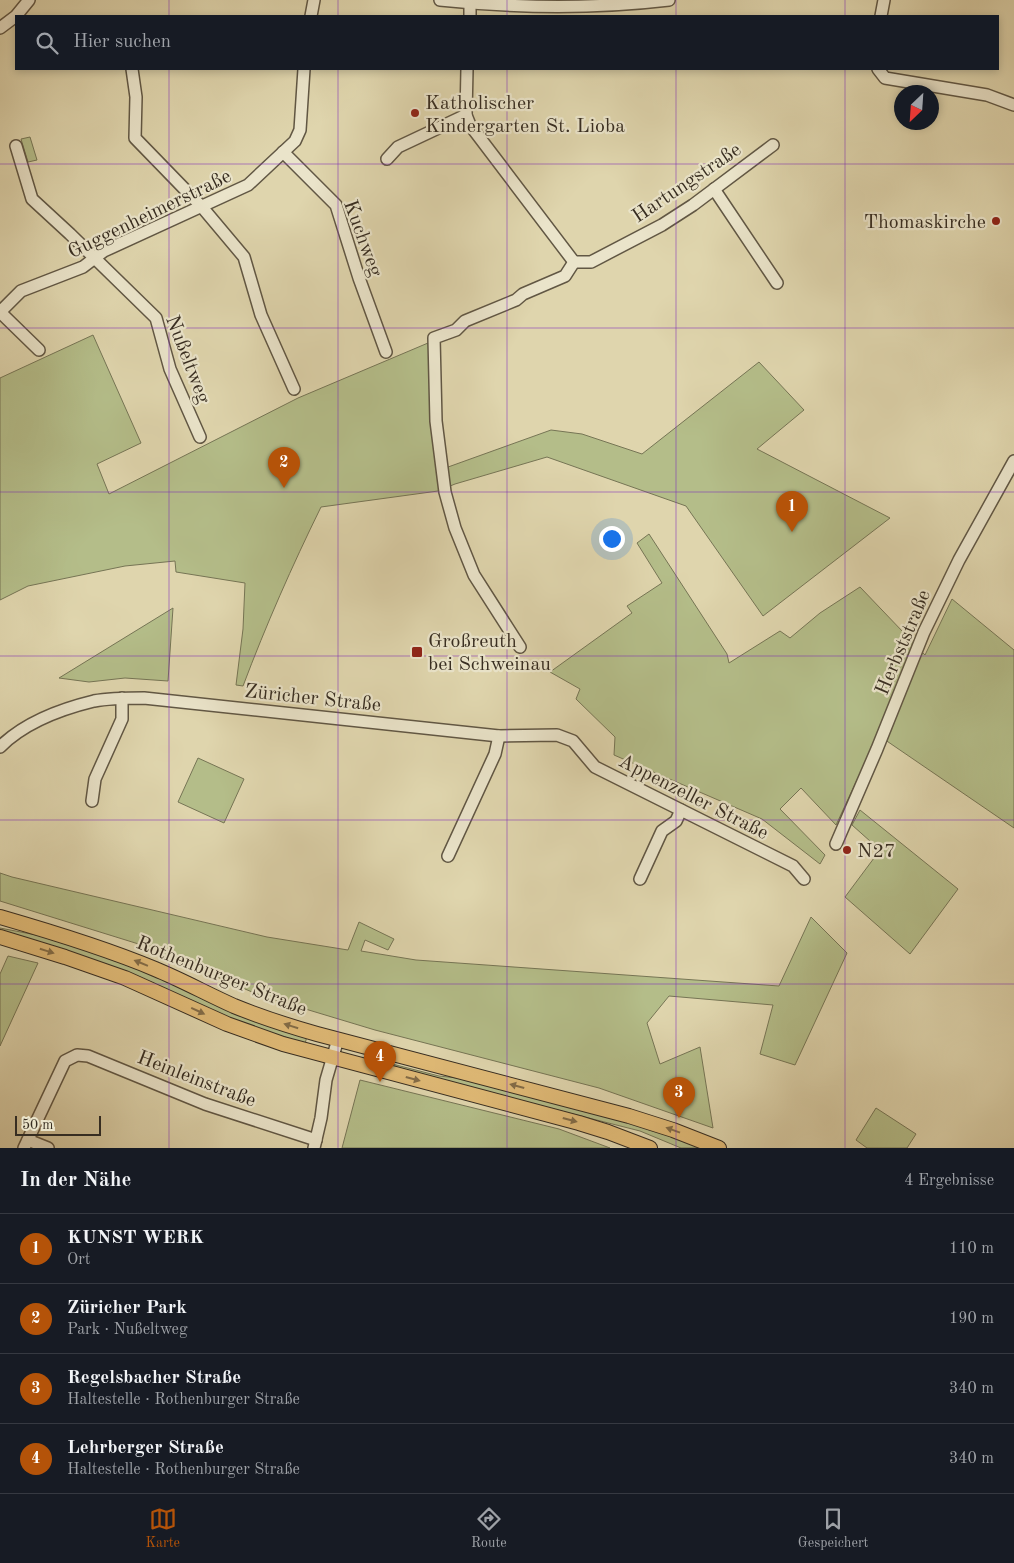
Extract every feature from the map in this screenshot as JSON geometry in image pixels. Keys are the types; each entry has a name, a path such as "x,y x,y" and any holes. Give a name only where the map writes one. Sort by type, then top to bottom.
{"main road":[{"name":"Rothenburger Straße","path":"0,917 62,935 122,956 275,1021 629,1116 674,1130 719,1148"},
{"name":"Rothenburger Straße","path":"0,938 80,962 133,981 256,1035 332,1058 579,1123 621,1136 650,1148"}],"street":[{"path":"17,15 29,0"},
{"path":"311,15 314,0"},
{"path":"440,0 548,7 669,0"},
{"path":"881,15 884,0"},
{"path":"470,3 470,15"},
{"path":"0,28 15,17"},
{"path":"132,70 136,97 136,138 202,208 244,257 261,315 294,389"},
{"name":"Guggenheimerstraße","path":"0,312 21,291 83,267 104,250 202,208 248,185 295,141 300,130 304,70"},
{"path":"467,70 466,115 470,125 574,262 564,276 523,294 516,300 465,321 456,330 434,338 436,421 445,492 455,528 474,575 520,647"},
{"path":"879,70 885,78 987,95 1014,104"},
{"path":"387,160 398,147 466,115"},
{"name":"Hartungstraße","path":"574,262 591,262 662,225 773,145"},
{"name":"Nußeltweg","path":"16,146 32,200 156,318 170,369 200,437"},
{"name":"Kuchweg","path":"283,152 336,205 359,278 386,352"},
{"path":"714,189 776,283"},
{"path":"0,312 39,350"},
{"name":"Herbststraße","path":"836,844 924,632 959,560 1014,461"},
{"path":"92,801 95,779 122,719 122,698"},
{"name":"Züricher Straße","path":"3,739 34,722 63,710 95,701 144,698 499,736 557,735 573,741"},
{"path":"448,856 495,754 499,736"},
{"name":"Appenzeller Straße","path":"573,741 595,767 793,866 804,879"},
{"path":"640,879 662,831 676,821 681,810"},
{"path":"315,1144 326,1080 338,1039"},
{"name":"Heinleinstraße","path":"26,1144 65,1061 77,1055 88,1056 204,1104 315,1144"},
{"path":"26,1144 48,1148"}],"green space":[{"path":"30,137 37,160 28,162 21,139"},
{"path":"93,335 141,443 97,464 109,494 298,398 428,343 437,471 551,430 582,434 642,454 759,362 804,410 757,449 890,518 763,616 686,506 547,457 455,484 438,491 321,507 280,596 243,686 236,685 243,629 245,583 176,572 175,561 125,566 28,586 0,600 0,378"},
{"path":"649,534 727,654 729,663 780,631 790,638 820,613 860,587 925,655 952,599 1014,650 1014,828 878,735 836,825 801,788 780,809 825,855 820,864 762,819 614,755 615,737 576,699 580,689 550,672 632,613 627,606 662,583 637,543"},
{"path":"173,608 168,681 125,678 89,682 59,678"},
{"path":"198,758 244,779 224,823 178,802"},
{"path":"860,810 958,889 910,954 845,897 880,850 852,825"},
{"path":"0,873 267,937 348,950 359,922 394,939 388,950 365,940 361,951 416,960 779,986 811,917 847,953 795,1065 760,1054 773,1005 669,996 647,1023 660,1064 700,1047 713,1128 599,1088 375,1030 259,995 145,946 0,901"},
{"path":"0,928 62,940 126,963 307,1036 305,1044 278,1037 216,1013 151,982 110,966 0,931"},
{"path":"8,956 38,963 0,1046 0,974"},
{"path":"365,1057 439,1076 466,1079 636,1123 705,1148 681,1148 640,1131 364,1061"},
{"path":"360,1080 559,1129 610,1148 342,1148"},
{"path":"876,1108 916,1134 907,1148 867,1148 856,1140"}],"place":[{"name":"Katholischer Kindergarten St. Lioba","path":"415,113"},
{"name":"Thomaskirche","path":"996,221"},
{"name":"Züricher Park","path":"284,488"},
{"name":"KUNST WERK","path":"792,532"},
{"name":"Großreuth bei Schweinau","path":"417,652"},
{"name":"N27","path":"847,850"},
{"name":"Lehrberger Straße","path":"380,1082"},
{"name":"Regelsbacher Straße","path":"679,1118"}]}
